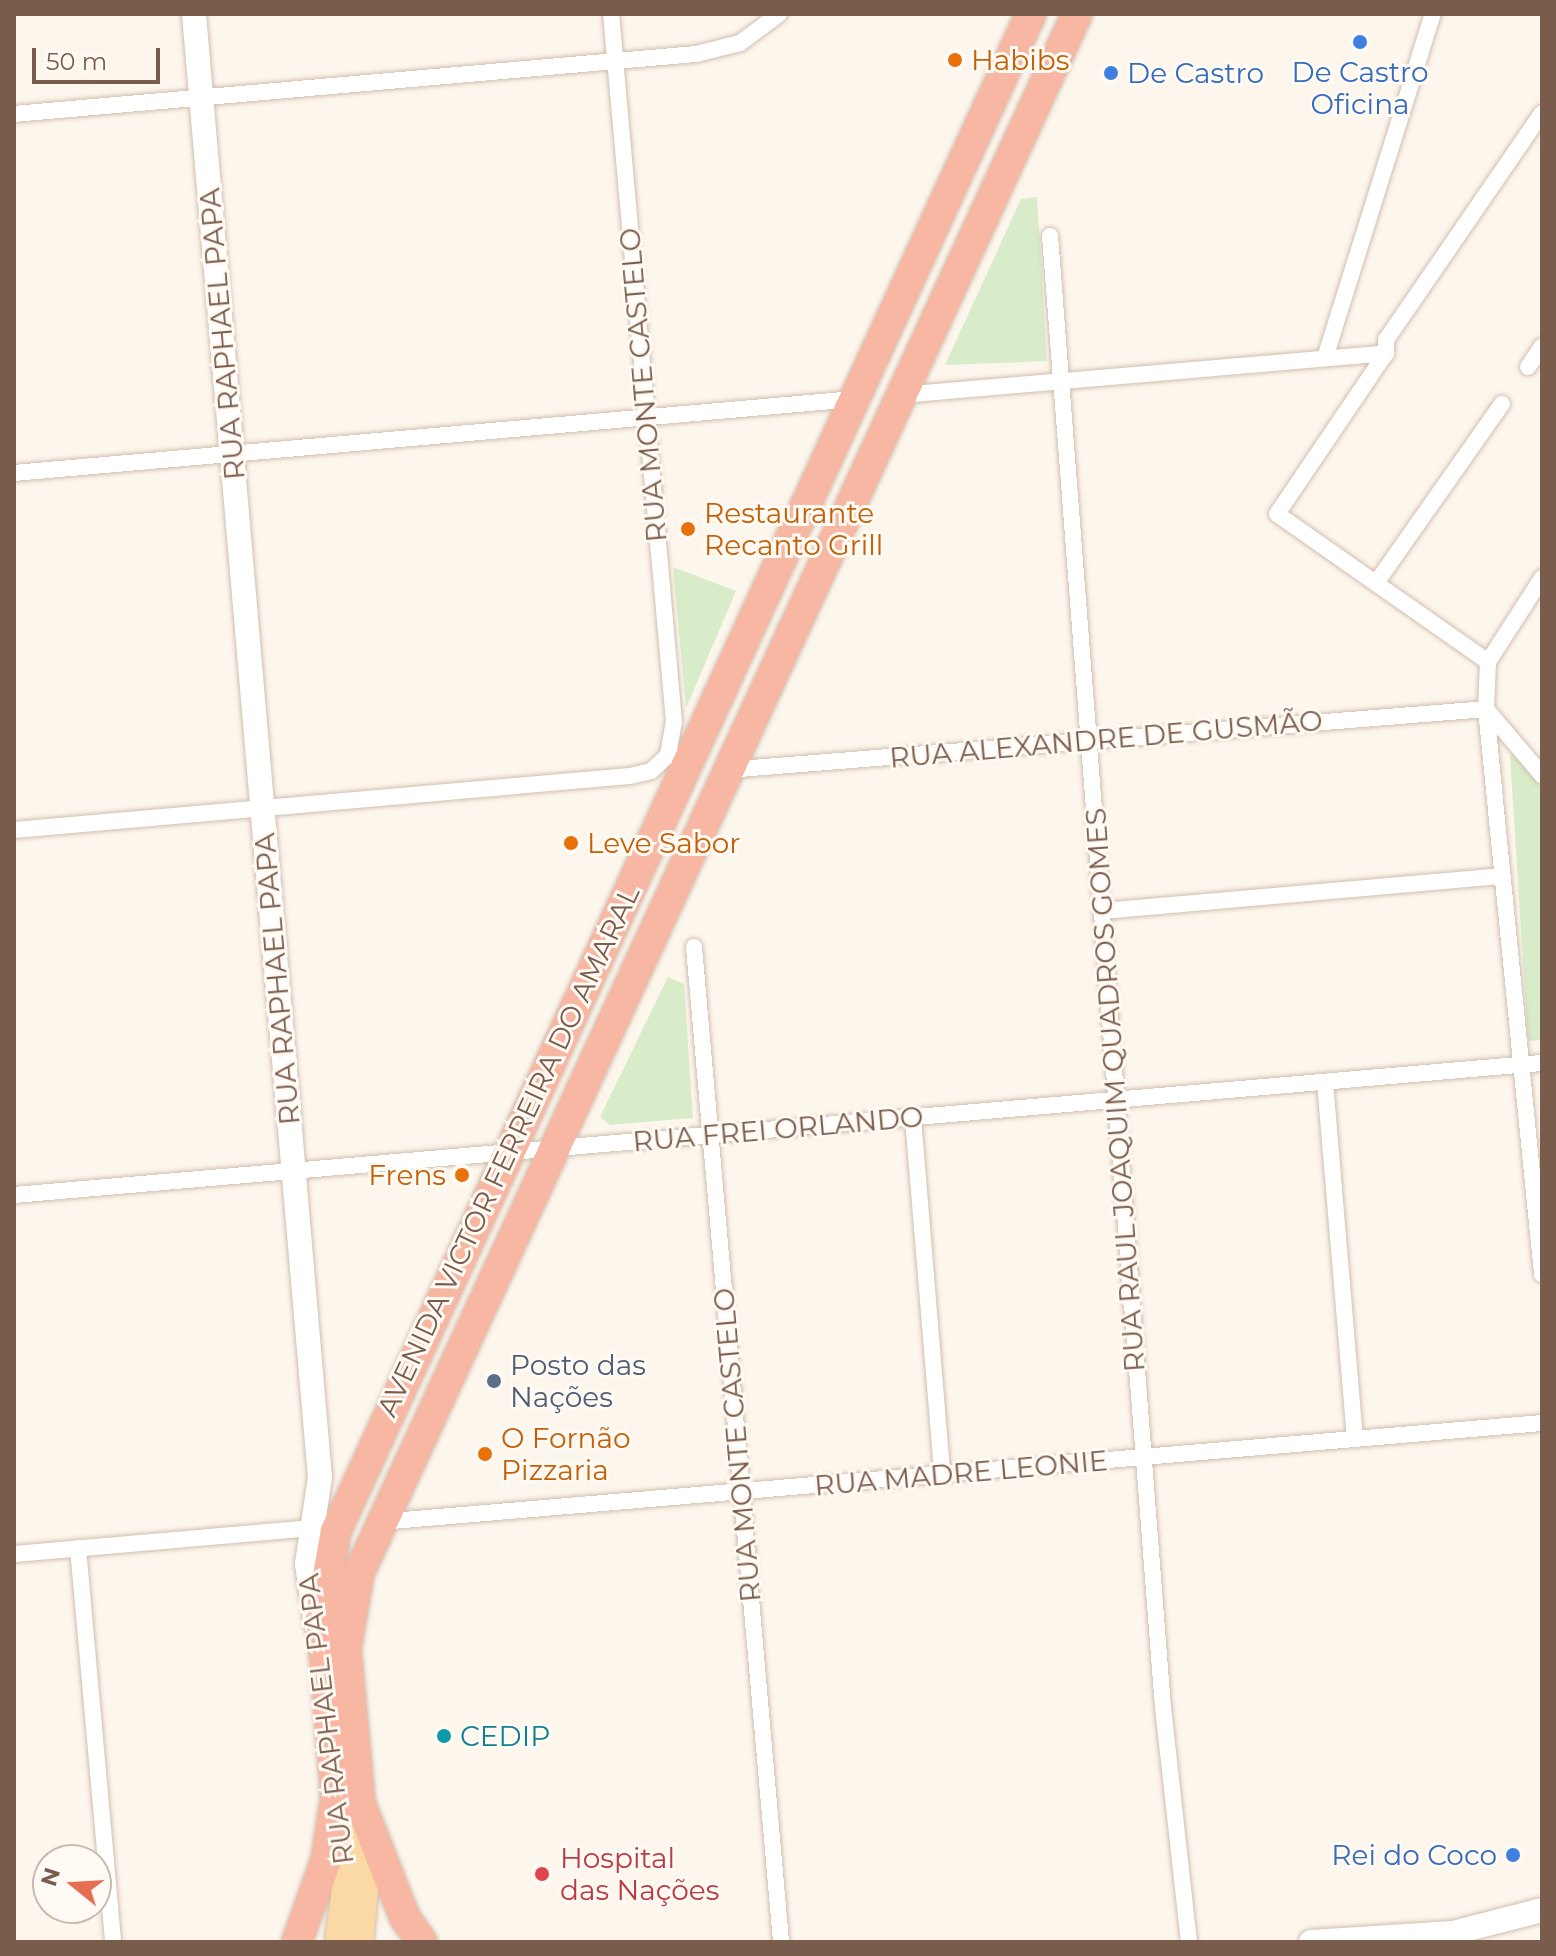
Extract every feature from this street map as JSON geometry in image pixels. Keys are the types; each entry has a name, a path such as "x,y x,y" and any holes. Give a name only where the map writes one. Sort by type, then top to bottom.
{"highway":[{"name":"AVENIDA VICTOR FERREIRA DO AMARAL","path":"321,1643 327,1560 357,1480 1031,14"},
{"name":"AVENIDA VICTOR FERREIRA DO AMARAL","path":"347,1625 359,1573 379,1522 1077,14"},
{"name":"RUA RAPHAEL PAPA","path":"347,1625 348,1799"},
{"name":"RUA RAPHAEL PAPA","path":"321,1643 348,1799"},
{"path":"297,1942 348,1799"},
{"path":"348,1799 400,1906 422,1942"}],"main road":[{"name":"RUA RAPHAEL PAPA","path":"338,1942 345,1889 348,1799"},
{"name":"RUA RAPHAEL PAPA","path":"348,1799 366,1879 360,1942"}],"street":[{"name":"RUA RAPHAEL PAPA","path":"194,14 320,1483 308,1584 321,1643"},
{"name":"RUA MONTE CASTELO","path":"262,808 630,776 651,771 668,755 674,722 644,418 611,14"},
{"path":"14,114 720,50 740,43 779,14"},
{"path":"1325,358 1433,14"},
{"path":"1488,662 1277,514 1386,353 1386,340 1542,113"},
{"name":"RUA RAUL JOAQUIM QUADROS GOMES","path":"1050,236 1119,1100 1143,1457 1189,1942"},
{"path":"1528,367 1542,346"},
{"path":"900,395 1386,353"},
{"path":"14,473 854,399"},
{"path":"1376,583 1502,404"},
{"path":"1542,578 1488,662 1486,709 1542,1274"},
{"path":"1486,709 1542,775"},
{"name":"RUA ALEXANDRE DE GUSMÃO","path":"727,770 1486,709"},
{"path":"14,830 262,808"},
{"path":"1102,911 1501,876"},
{"name":"RUA MONTE CASTELO","path":"694,947 707,1135 781,1942"},
{"name":"RUA FREI ORLANDO","path":"14,1195 1542,1063"},
{"path":"1325,1082 1355,1439"},
{"path":"913,1118 942,1474"},
{"name":"RUA MADRE LEONIE","path":"379,1522 1542,1423"},
{"path":"320,1483 341,1491 351,1490 357,1480"},
{"path":"14,1554 313,1528"},
{"path":"78,1548 113,1942"},
{"path":"1411,1942 1542,1910"},
{"path":"1311,1942 1453,1933"}],"green space":[{"path":"1037,197 1047,361 945,365 1021,199"},
{"path":"673,567 736,591 686,708"},
{"path":"1518,751 1542,790 1542,1040 1528,1041 1510,756"},
{"path":"668,977 684,984 693,1118 610,1125 600,1117"}],"place":[{"name":"De Castro Oficina","path":"1360,42"},
{"name":"Habibs","path":"955,60"},
{"name":"De Castro","path":"1111,73"},
{"name":"Restaurante Recanto Grill","path":"688,529"},
{"name":"Leve Sabor","path":"571,843"},
{"name":"Frens","path":"462,1175"},
{"name":"Posto das Nações","path":"494,1381"},
{"name":"O Fornão Pizzaria","path":"485,1454"},
{"name":"CEDIP","path":"444,1736"},
{"name":"Rei do Coco","path":"1513,1855"},
{"name":"Hospital das Nações","path":"542,1874"}]}
